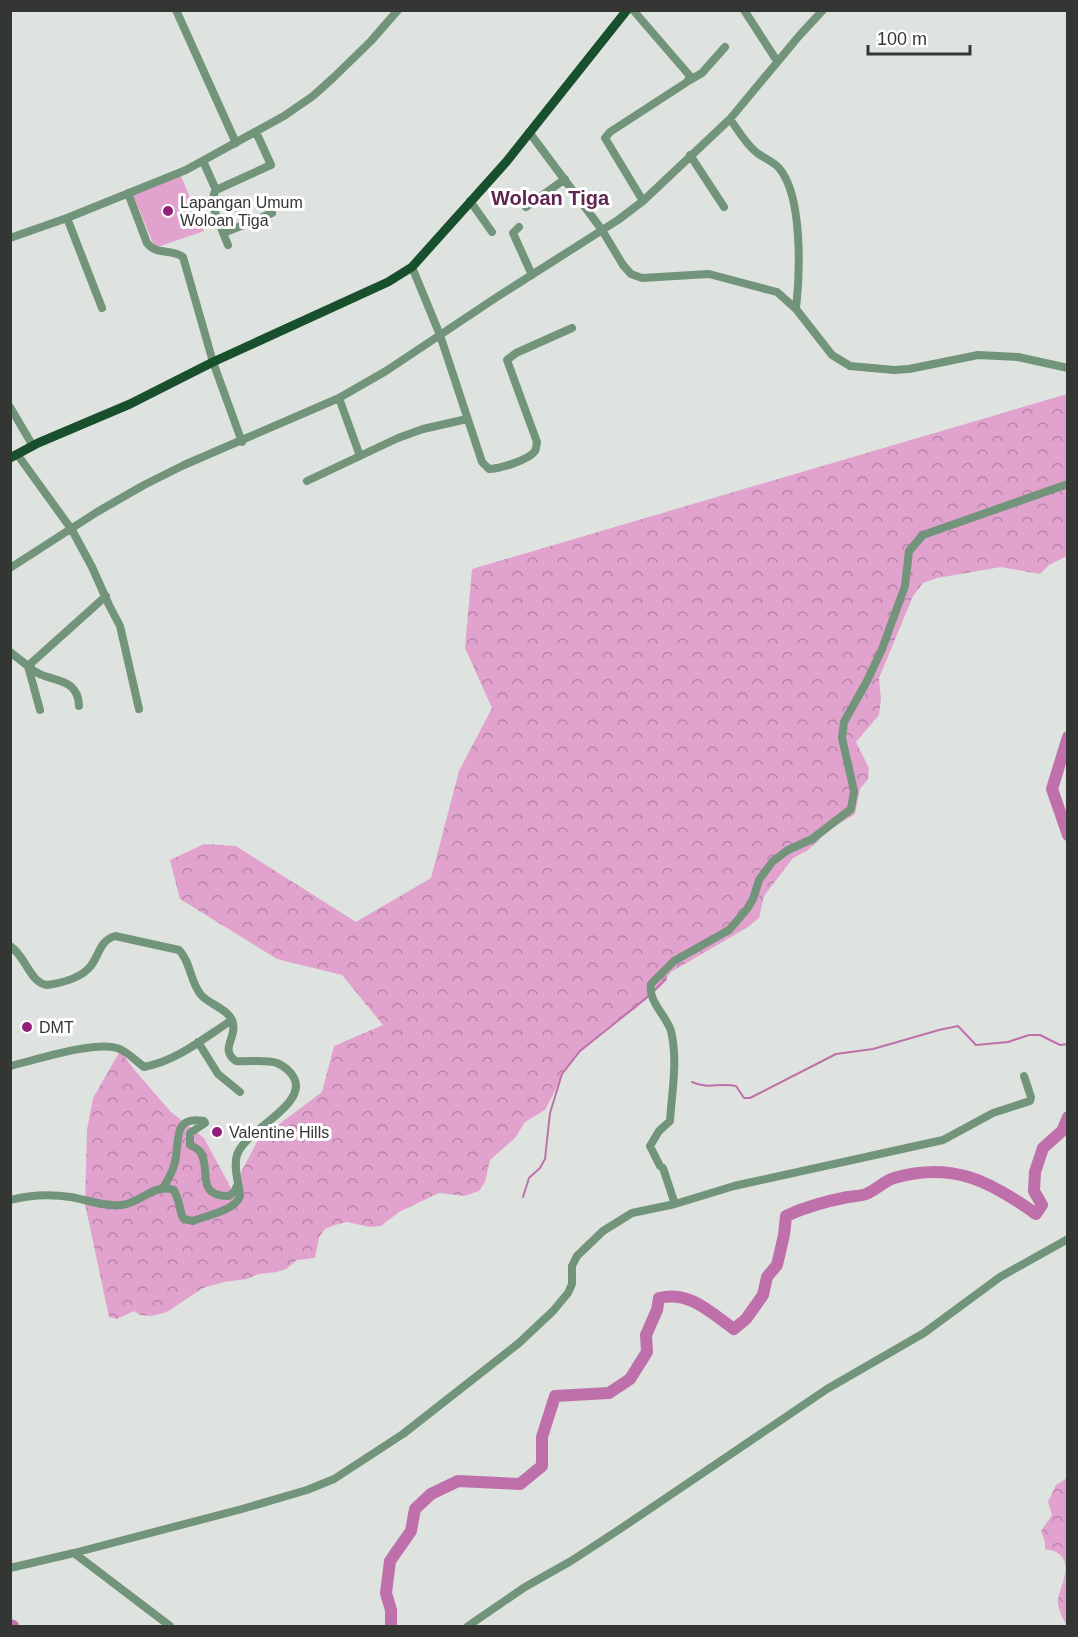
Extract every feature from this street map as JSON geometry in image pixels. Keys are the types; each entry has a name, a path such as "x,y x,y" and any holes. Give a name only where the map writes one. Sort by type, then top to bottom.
{"main road":[{"path":"14,456 388,282 412,267 507,161 627,10"}],"street":[{"path":"176,10 236,143"},
{"path":"10,238 67,218 186,170 256,132 313,96 354,59 398,10"},
{"path":"633,10 675,57 690,80"},
{"path":"744,10 777,62"},
{"path":"10,568 144,485 184,465 242,442 339,398 386,371 625,215 643,201 730,119 823,10"},
{"path":"643,201 605,138 610,132 702,73 725,47"},
{"path":"730,119 757,153 778,167 788,183 800,259 796,309"},
{"path":"228,245 213,202 213,195 216,190 271,165 256,132"},
{"path":"529,132 602,230 631,274 638,277 709,274 777,292 796,309 831,355 850,366 909,369 952,362 965,357 987,355 1026,358 1068,368"},
{"path":"690,155 724,207"},
{"path":"203,161 216,190"},
{"path":"526,207 565,179"},
{"path":"128,193 150,248 161,252 177,252 183,257 213,362 242,442"},
{"path":"470,201 492,232"},
{"path":"239,210 246,224"},
{"path":"223,233 272,213"},
{"path":"67,218 102,308"},
{"path":"519,227 513,233 532,275"},
{"path":"412,267 440,335 482,462 489,469 504,467 533,454 536,450 537,442 507,360 516,353 573,328"},
{"path":"339,398 360,456"},
{"path":"10,407 33,446"},
{"path":"307,481 406,435 467,419"},
{"path":"14,456 72,530 85,552 120,626 139,709"},
{"path":"675,1204 663,1168 650,1146 659,1131 670,1120 676,1056 670,1029 653,999 651,984 674,961 729,930 747,909 759,880 773,861 788,850 812,839 851,809 854,791 842,738 844,722 882,650 904,586 909,551 923,535 1068,484"},
{"path":"28,666 106,596"},
{"path":"10,652 38,676 69,684 79,697 80,706"},
{"path":"28,666 40,710"},
{"path":"10,946 22,957 36,980 47,985 82,974 93,964 106,940 114,936 174,947 183,954 202,995 232,1020 234,1033 228,1048 231,1058 236,1061 277,1063 290,1071 297,1087 289,1103 242,1146 236,1158 240,1196 236,1203 193,1221 184,1219 182,1216 174,1190 163,1188 120,1205 67,1197 26,1196 10,1200"},
{"path":"10,1066 52,1055 108,1046 120,1049 144,1067 168,1061 232,1020"},
{"path":"198,1042 218,1074 240,1092"},
{"path":"10,1568 199,1521 307,1490 334,1479 403,1434 519,1343 553,1311 568,1293 572,1284 572,1266 577,1256 603,1231 632,1212 675,1204 734,1186 943,1140 993,1113 1030,1101 1031,1097 1024,1076"},
{"path":"163,1188 174,1164 179,1130 188,1122 198,1120 204,1120 206,1123 190,1133 188,1139 190,1145 200,1150 203,1156 208,1188 229,1196 238,1184"},
{"path":"468,1626 525,1587 620,1529 828,1389 924,1333 1000,1277 1068,1239"},
{"path":"74,1553 170,1626"}],"green space":[{"name":"Lapangan Umum Woloan Tiga","path":"181,176 204,231 155,248 133,195"},
{"path":"1067,394 1067,556 1049,565 1040,574 1001,567 937,578 923,583 913,596 879,678 881,699 879,715 856,742 869,768 868,779 860,789 855,814 832,828 808,850 793,858 764,896 759,918 748,927 671,972 657,989 635,1009 608,1027 580,1051 562,1074 545,1110 525,1122 515,1138 490,1160 485,1182 479,1191 464,1196 439,1193 399,1212 381,1226 370,1227 347,1222 335,1225 325,1229 319,1237 315,1258 297,1260 286,1269 277,1272 259,1274 247,1279 203,1288 167,1312 151,1316 140,1315 134,1311 117,1319 109,1317 85,1204 87,1130 93,1098 120,1051 171,1112 204,1138 240,1205 239,1176 258,1140 322,1092 334,1046 383,1025 342,975 277,959 180,899 170,860 204,844 236,846 356,922 431,878 459,771 492,708 465,648 472,569"},
{"path":"1067,1478 1068,1626 1058,1602 1065,1564 1058,1553 1045,1549 1041,1531 1052,1515 1048,1502 1056,1485"}],"waterway":[{"path":"1068,737 1052,789 1068,835"},
{"path":"654,991 666,979"},
{"path":"523,1197 529,1178 540,1168 545,1159 550,1113 562,1074 580,1051 650,995"},
{"path":"692,1082 704,1085 736,1086 744,1098 750,1098 836,1054 873,1049 958,1026 976,1045 1008,1042 1029,1035 1040,1035 1060,1045 1068,1044"},
{"path":"391,1626 391,1610 386,1593 390,1561 411,1531 415,1509 431,1494 458,1481 520,1484 542,1466 542,1437 555,1396 609,1393 630,1379 647,1352 646,1335 657,1310 659,1298 670,1296 690,1300 734,1329 746,1319 763,1295 767,1277 777,1265 786,1216 824,1202 864,1195 890,1179 915,1173 952,1173 970,1177 1003,1192 1036,1214 1042,1205 1034,1191 1035,1172 1043,1148 1062,1131 1068,1117"}],"place":[{"name":"Lapangan Umum Woloan Tiga","path":"168,211"},
{"name":"DMT","path":"27,1027"},
{"name":"Valentine Hills","path":"217,1132"}],"district":[{"name":"Woloan Tiga","path":"550,198"}]}
